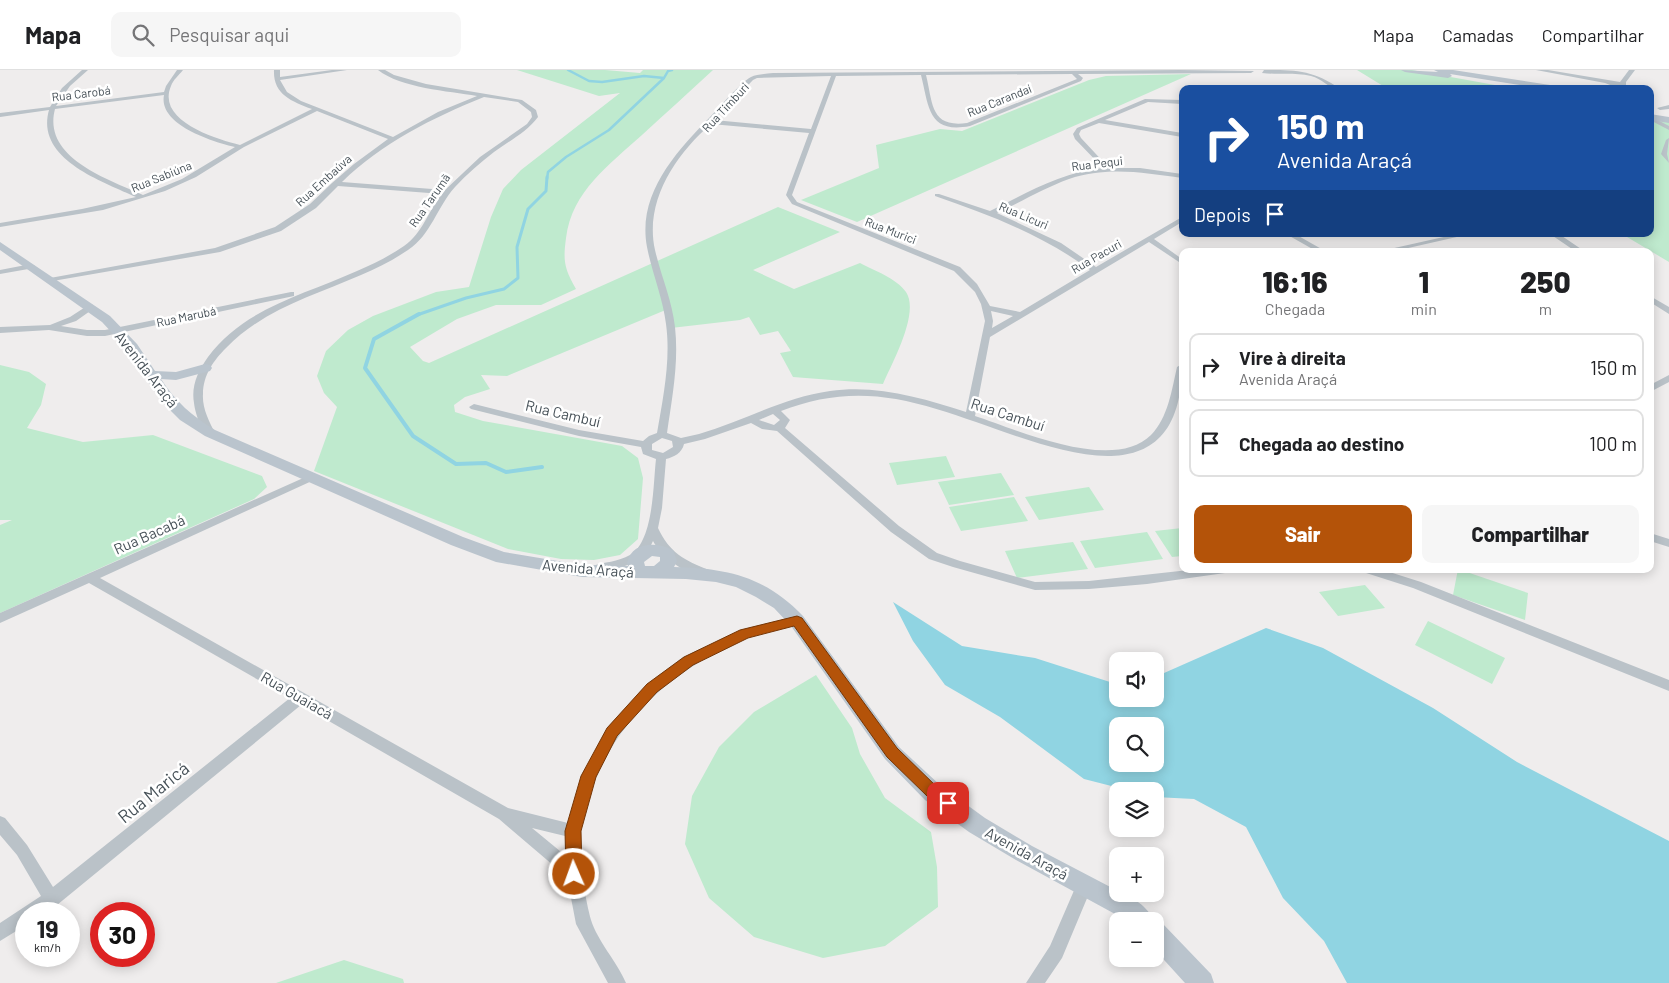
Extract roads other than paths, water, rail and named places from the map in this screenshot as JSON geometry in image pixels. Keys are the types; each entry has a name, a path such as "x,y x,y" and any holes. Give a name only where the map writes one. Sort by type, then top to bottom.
{"main road":[{"path":"1406,70 1491,85"}],"street":[{"path":"85,70 66,86 52,108 48,120 50,134 57,147 73,161 92,173 143,197"},
{"path":"180,70 169,84 166,93 166,104 174,117 203,136 241,147"},
{"path":"277,70 276,79 278,87 287,96 393,139"},
{"path":"276,79 344,70"},
{"name":"Rua Tarumã","path":"210,433 200,411 198,391 205,368 235,333 257,317 282,303 360,273 388,260 408,246 430,223 434,210 458,179 529,125 535,117 534,111 520,101 393,78 381,70"},
{"path":"1286,70 1315,75 1330,85"},
{"path":"1438,70 1537,85"},
{"path":"1539,70 1620,85"},
{"path":"1623,85 1623,82 1632,70"},
{"path":"1265,71 1292,71"},
{"name":"Rua Timburi","path":"662,435 673,352 671,324 665,296 650,245 648,222 652,201 672,165 751,79 756,76 1265,71"},
{"name":"Rua Carandaí","path":"923,74 936,120 943,126 951,128 968,125 1079,80 1080,78 1075,74"},
{"name":"Rua Murici","path":"834,75 788,195 794,202 804,208 957,269 977,286 987,308 989,321 970,417"},
{"path":"1606,85 1616,75"},
{"name":"Rua Carobá","path":"0,115 166,93"},
{"name":"Rua Embaúva","path":"50,280 200,254 250,240 278,229 298,218 356,165 393,139 440,113 483,94"},
{"path":"1108,170 1078,139 1076,134 1079,129 1147,100 1179,102"},
{"name":"Rua Sabiúna","path":"0,225 81,213 143,197 183,182 241,147 317,109"},
{"path":"1654,118 1669,120"},
{"path":"1654,120 1669,128"},
{"path":"1099,121 1179,134"},
{"path":"711,122 812,131"},
{"path":"1669,140 1667,155 1669,162"},
{"name":"Rua Pequi","path":"992,213 1050,183 1070,176 1108,170 1151,171 1179,176"},
{"path":"334,184 447,192"},
{"name":"Rua Licuri","path":"938,196 992,213 1046,236 1074,252 1095,270"},
{"name":"Rua Pacuri","path":"987,335 1179,221"},
{"path":"1295,237 1316,248"},
{"path":"1399,248 1452,237"},
{"path":"1559,237 1575,248"},
{"path":"1150,239 1179,260"},
{"name":"Avenida Araçá","path":"0,245 90,307 118,330 132,346 167,399 185,417 210,433 457,541 502,558 582,571 686,573 716,576 741,582 780,602 797,621 892,753 933,793 976,825 1024,853 1085,884 1131,912"},
{"path":"0,272 32,266"},
{"name":"Rua Marubá","path":"0,330 49,327 87,333 118,330 322,287"},
{"path":"1654,301 1669,311"},
{"path":"238,305 249,307 257,317"},
{"name":"Rua Marubá","path":"49,327 73,319 90,307"},
{"path":"987,308 1022,315"},
{"path":"152,375 176,376 205,368"},
{"name":"Rua Cambuí","path":"753,420 802,399 852,392 882,394 970,417 1054,446 1102,454 1143,446 1154,438 1165,424 1179,377"},
{"path":"1654,387 1669,378"},
{"name":"Rua Cambuí","path":"474,406 579,433 645,446"},
{"path":"679,442 717,433 753,420 767,428 778,428 785,420 775,410"},
{"path":"778,428 895,529 933,556 1035,586 1089,585 1199,573"},
{"path":"662,435 672,436 679,442 678,448 675,451 661,456 647,452 645,446 653,438 662,435"},
{"path":"652,528 658,543 667,554 669,561 663,568 648,573 636,567 636,559 646,543 652,528 661,456"},
{"name":"Rua Bacabá","path":"0,618 310,478"},
{"path":"1654,535 1669,534"},
{"path":"1654,537 1669,543"},
{"path":"582,571 621,563 654,549 691,568 716,576"},
{"path":"1380,573 1417,585 1669,686"},
{"name":"Rua Guaiacá","path":"90,578 504,814 574,874"},
{"path":"617,983 584,924 574,874 573,831 589,776 612,732 652,688 688,661 744,633 797,621"},
{"name":"Rua Maricá","path":"46,902 301,697"},
{"name":"Rua Guaiacá","path":"504,814 573,831"},
{"path":"0,823 22,850 51,899"},
{"path":"1035,983 1056,952 1085,884"},
{"name":"Rua Maricá","path":"0,933 15,922"},
{"path":"1164,942 1202,983"}],"water":[{"path":"893,602 962,646 1035,658 1109,682 1109,707 1164,707 1164,673 1266,628 1323,648 1433,708 1517,762 1669,841 1669,983 1347,983 1324,941 1283,898 1246,827 1194,799 1164,797 1164,782 1109,782 1109,785 1084,779 1000,717 945,685 913,641"}],"waterway":[{"path":"568,70 589,81 602,82 644,76 664,78"},
{"path":"664,78 668,71 672,70"},
{"path":"547,179 548,172 566,157 609,130 664,78"},
{"path":"418,315 466,298 504,289 518,278 517,247 528,209 546,191 547,177"},
{"path":"418,315 374,339 365,368 413,436 456,464 486,463 506,472 542,467"}]}
